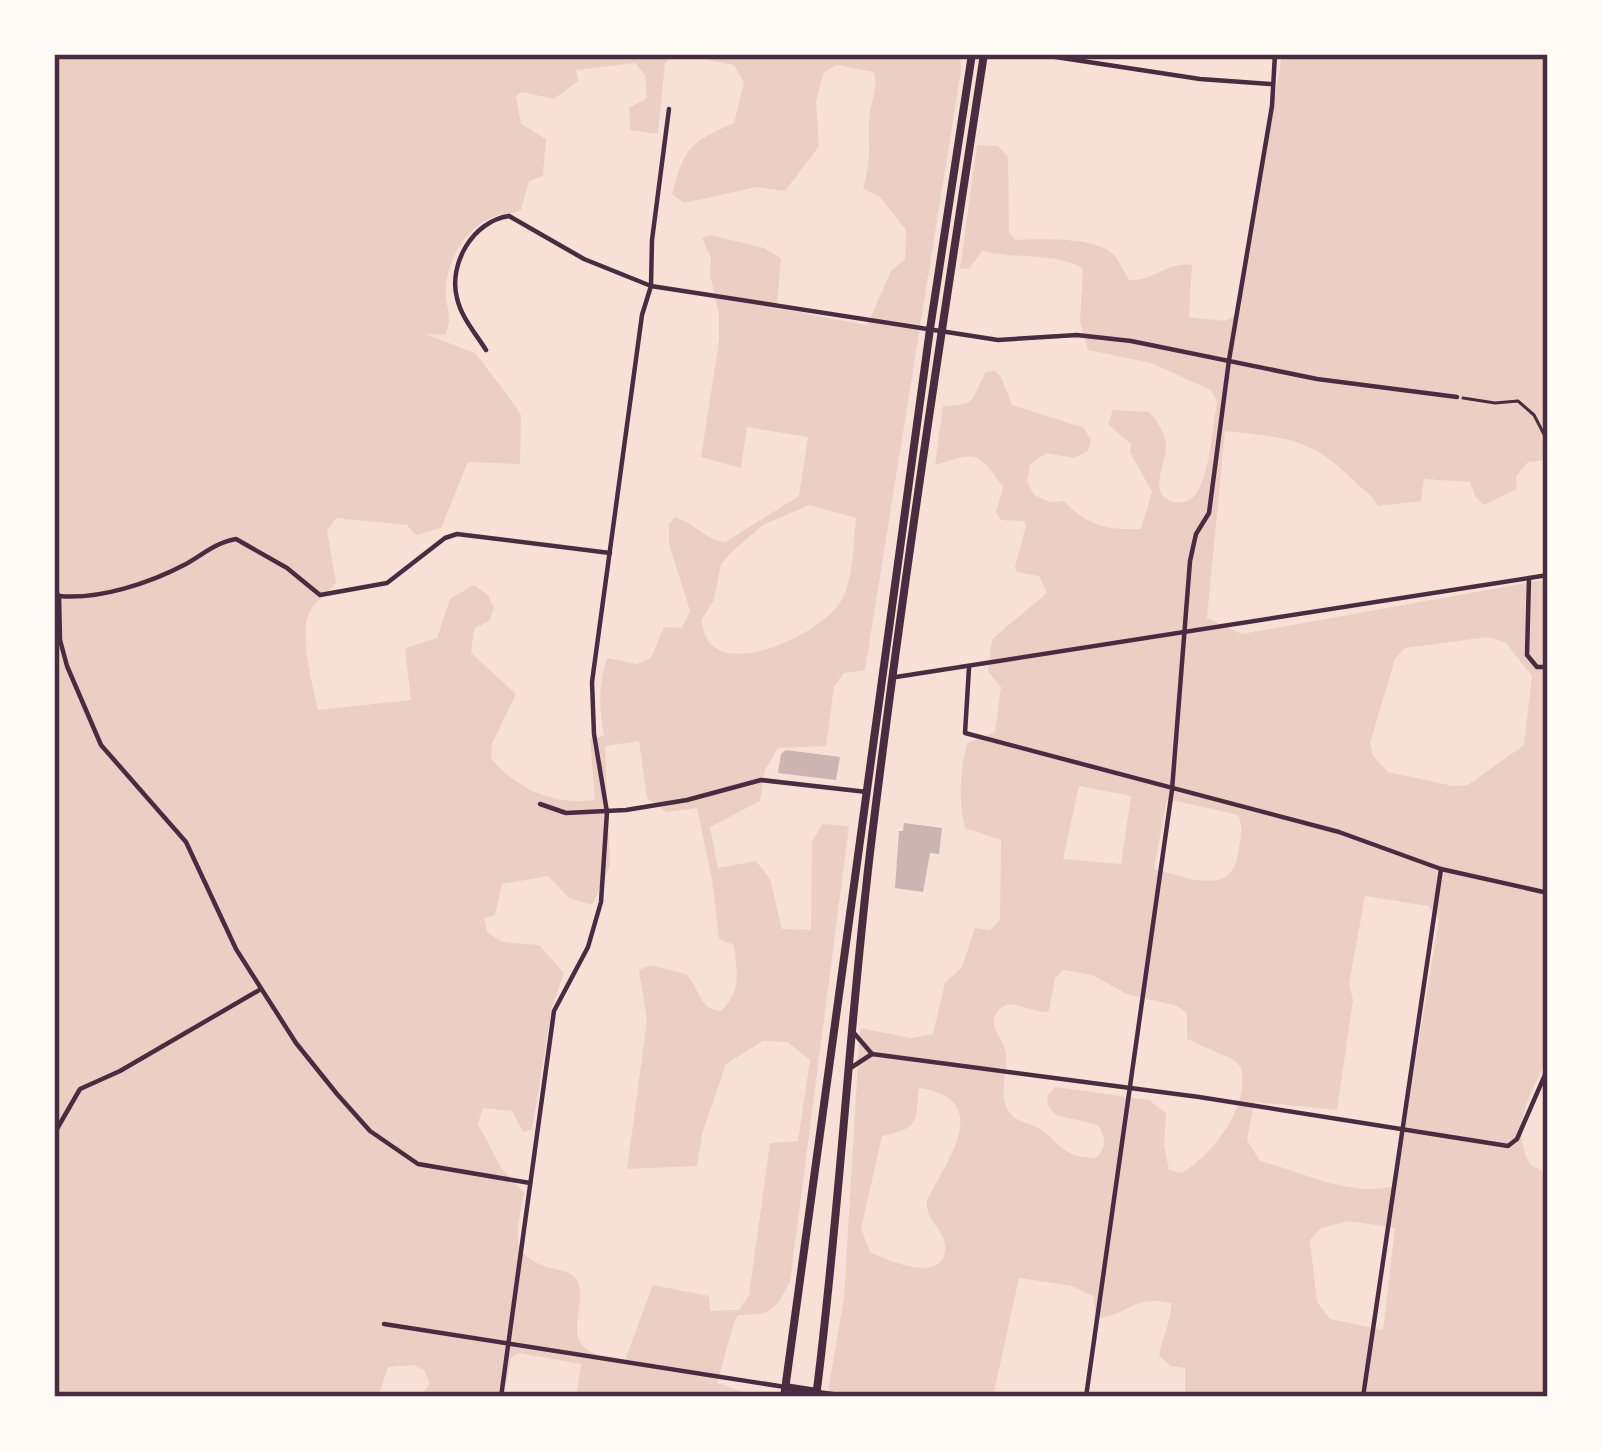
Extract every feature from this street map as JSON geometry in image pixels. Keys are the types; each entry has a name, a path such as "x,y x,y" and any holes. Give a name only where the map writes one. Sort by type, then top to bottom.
{"main road":[{"path":"973,54 929,329 888,677 816,1395 784,1392 868,791 888,677 984,54"}],"street":[{"path":"1036,54 1200,79 1270,84"},
{"path":"1086,1397 1172,790 1193,542 1210,513 1229,360 1272,106 1275,54"},
{"path":"501,1397 554,1011 597,924 607,812 592,702 642,315 651,286 652,240 669,109"},
{"path":"486,350 460,307 455,272 467,245 496,218 509,216 584,259 651,286 1017,341 1077,335 1317,380 1457,397"},
{"path":"530,1183 418,1164 370,1131 296,1043 236,949 186,842 123,772 94,731 63,653 56,592 99,595 172,570 236,539 287,568 320,595 387,583 457,533 610,553"},
{"path":"888,677 1548,575"},
{"path":"1529,578 1527,655 1537,667 1548,667"},
{"path":"969,668 965,734 1339,832 1441,869 1548,893"},
{"path":"540,804 566,813 607,812 687,800 760,780 868,791"},
{"path":"1363,1397 1441,869"},
{"path":"54,1134 80,1089 261,989"},
{"path":"854,1033 872,1054 1512,1144 1548,1068"},
{"path":"850,1070 872,1054"},
{"path":"385,1324 784,1392"},
{"path":"816,1395 854,1397"}],"path":[{"path":"1457,397 1518,401 1534,416 1548,442"}],"shaded area":[{"path":"54,54 674,54 665,63 658,134 630,130 629,108 647,98 645,75 635,63 576,70 578,81 554,99 522,92 516,96 521,124 546,139 543,176 529,181 521,210 483,222 465,239 448,273 445,335 425,334 475,353 508,396 521,415 520,464 468,462 441,528 416,535 407,525 336,518 327,530 336,582 313,607 305,632 318,710 411,700 405,648 437,638 450,599 474,585 488,595 494,608 489,621 474,629 471,653 516,694 492,744 491,758 537,793 580,801 595,800 590,739 604,736 600,697 607,658 637,664 651,658 664,627 682,628 690,611 669,544 669,524 675,517 725,542 799,496 808,437 747,427 741,468 701,457 719,341 711,258 702,238 710,235 764,248 781,258 777,306 781,309 867,325 891,271 905,259 906,230 880,197 863,188 874,72 837,65 824,72 816,101 819,146 785,191 757,187 684,203 672,194 685,156 698,142 734,123 744,82 734,65 679,54 960,54 865,670 844,673 834,687 826,746 778,748 765,770 760,801 710,827 718,868 756,861 770,879 782,929 811,930 812,841 823,824 849,826 790,1282 771,1309 735,1319 717,1383 758,1397 576,1397 581,1364 518,1353 511,1358 504,1397 420,1397 430,1384 424,1370 413,1365 388,1367 378,1397 54,1397","holes":["809,505 856,518 851,572 841,601 811,629 789,641 742,654 722,651 708,640 702,619 714,600 721,564 763,525","639,741 647,798 667,812 697,808 719,939 734,945 737,973 732,996 721,1011 704,1003 686,974 650,965 639,970 647,1020 627,1169 697,1166 702,1134 726,1064 763,1041 787,1042 810,1060 798,1141 770,1143 749,1295 739,1310 710,1311 709,1296 653,1285 625,1360 592,1352 581,1343 576,1279 536,1263 521,1249 518,1230 524,1193 502,1169 478,1124 483,1108 512,1111 523,1132 532,1130 552,1007 564,973 539,945 502,942 487,932 484,918 495,915 502,884 548,876 569,898 592,905 610,866 605,746"]},
{"path":"1282,54 1548,54 1548,460 1528,462 1516,476 1517,489 1484,505 1470,482 1424,479 1421,501 1378,506 1337,466 1309,447 1225,431 1207,618 1242,634 1548,579 1548,1058 1525,1110 1522,1136 1530,1164 1548,1175 1548,1397 1189,1397 1185,1368 1171,1366 1159,1356 1171,1303 1147,1301 1096,1318 1093,1296 1072,1286 1019,1278 993,1397 827,1397 844,1298 860,1028 911,1038 933,1034 945,983 962,967 975,928 990,930 1000,920 1001,840 965,828 963,765 967,743 995,732 1001,687 988,672 992,639 1047,593 1039,576 1017,572 1026,526 1024,521 1001,520 996,512 1003,487 987,466 969,456 935,465 943,406 969,402 986,372 995,371 1012,405 1084,428 1091,440 1088,451 1074,458 1046,453 1030,464 1027,481 1034,495 1050,502 1064,501 1099,525 1141,529 1152,492 1130,452 1131,444 1108,424 1113,410 1149,412 1155,419 1166,444 1161,493 1183,502 1191,499 1202,481 1217,401 1211,390 1151,363 1088,350 1080,321 1083,269 1049,258 982,251 970,268 960,269 977,145 998,146 1008,157 1009,233 1015,240 1093,244 1113,254 1129,280 1192,265 1189,317 1225,321 1239,313","holes":["1488,637 1506,643 1532,676 1524,745 1468,785 1388,772 1373,756 1370,743 1395,659 1405,648","1079,786 1131,796 1121,864 1063,859","1167,799 1238,815 1241,829 1234,868 1216,880 1154,869","1365,896 1428,906 1439,919 1395,1186 1360,1188 1310,1177 1260,1161 1247,1140 1254,1102 1337,1110 1353,1000 1349,984","1064,970 1092,975 1127,994 1177,1006 1187,1013 1187,1039 1241,1067 1240,1098 1217,1142 1182,1173 1169,1170 1164,1144 1166,1113 1149,1100 1056,1087 1048,1094 1047,1105 1056,1115 1098,1125 1104,1143 1095,1158 1071,1154 1039,1128 1014,1117 1004,1096 1006,1054 995,1017 1009,1005 1049,1011 1055,978","919,1088 942,1094 955,1104 960,1117 953,1149 927,1200 945,1245 943,1258 927,1268 870,1252 861,1229 882,1136 909,1127","1349,1221 1395,1228 1383,1330 1330,1319 1317,1302 1310,1240 1321,1228"]}],"building":[{"path":"786,750 840,757 836,780 778,773"},
{"path":"904,823 942,828 939,854 930,853 923,892 895,888 899,831"}]}
